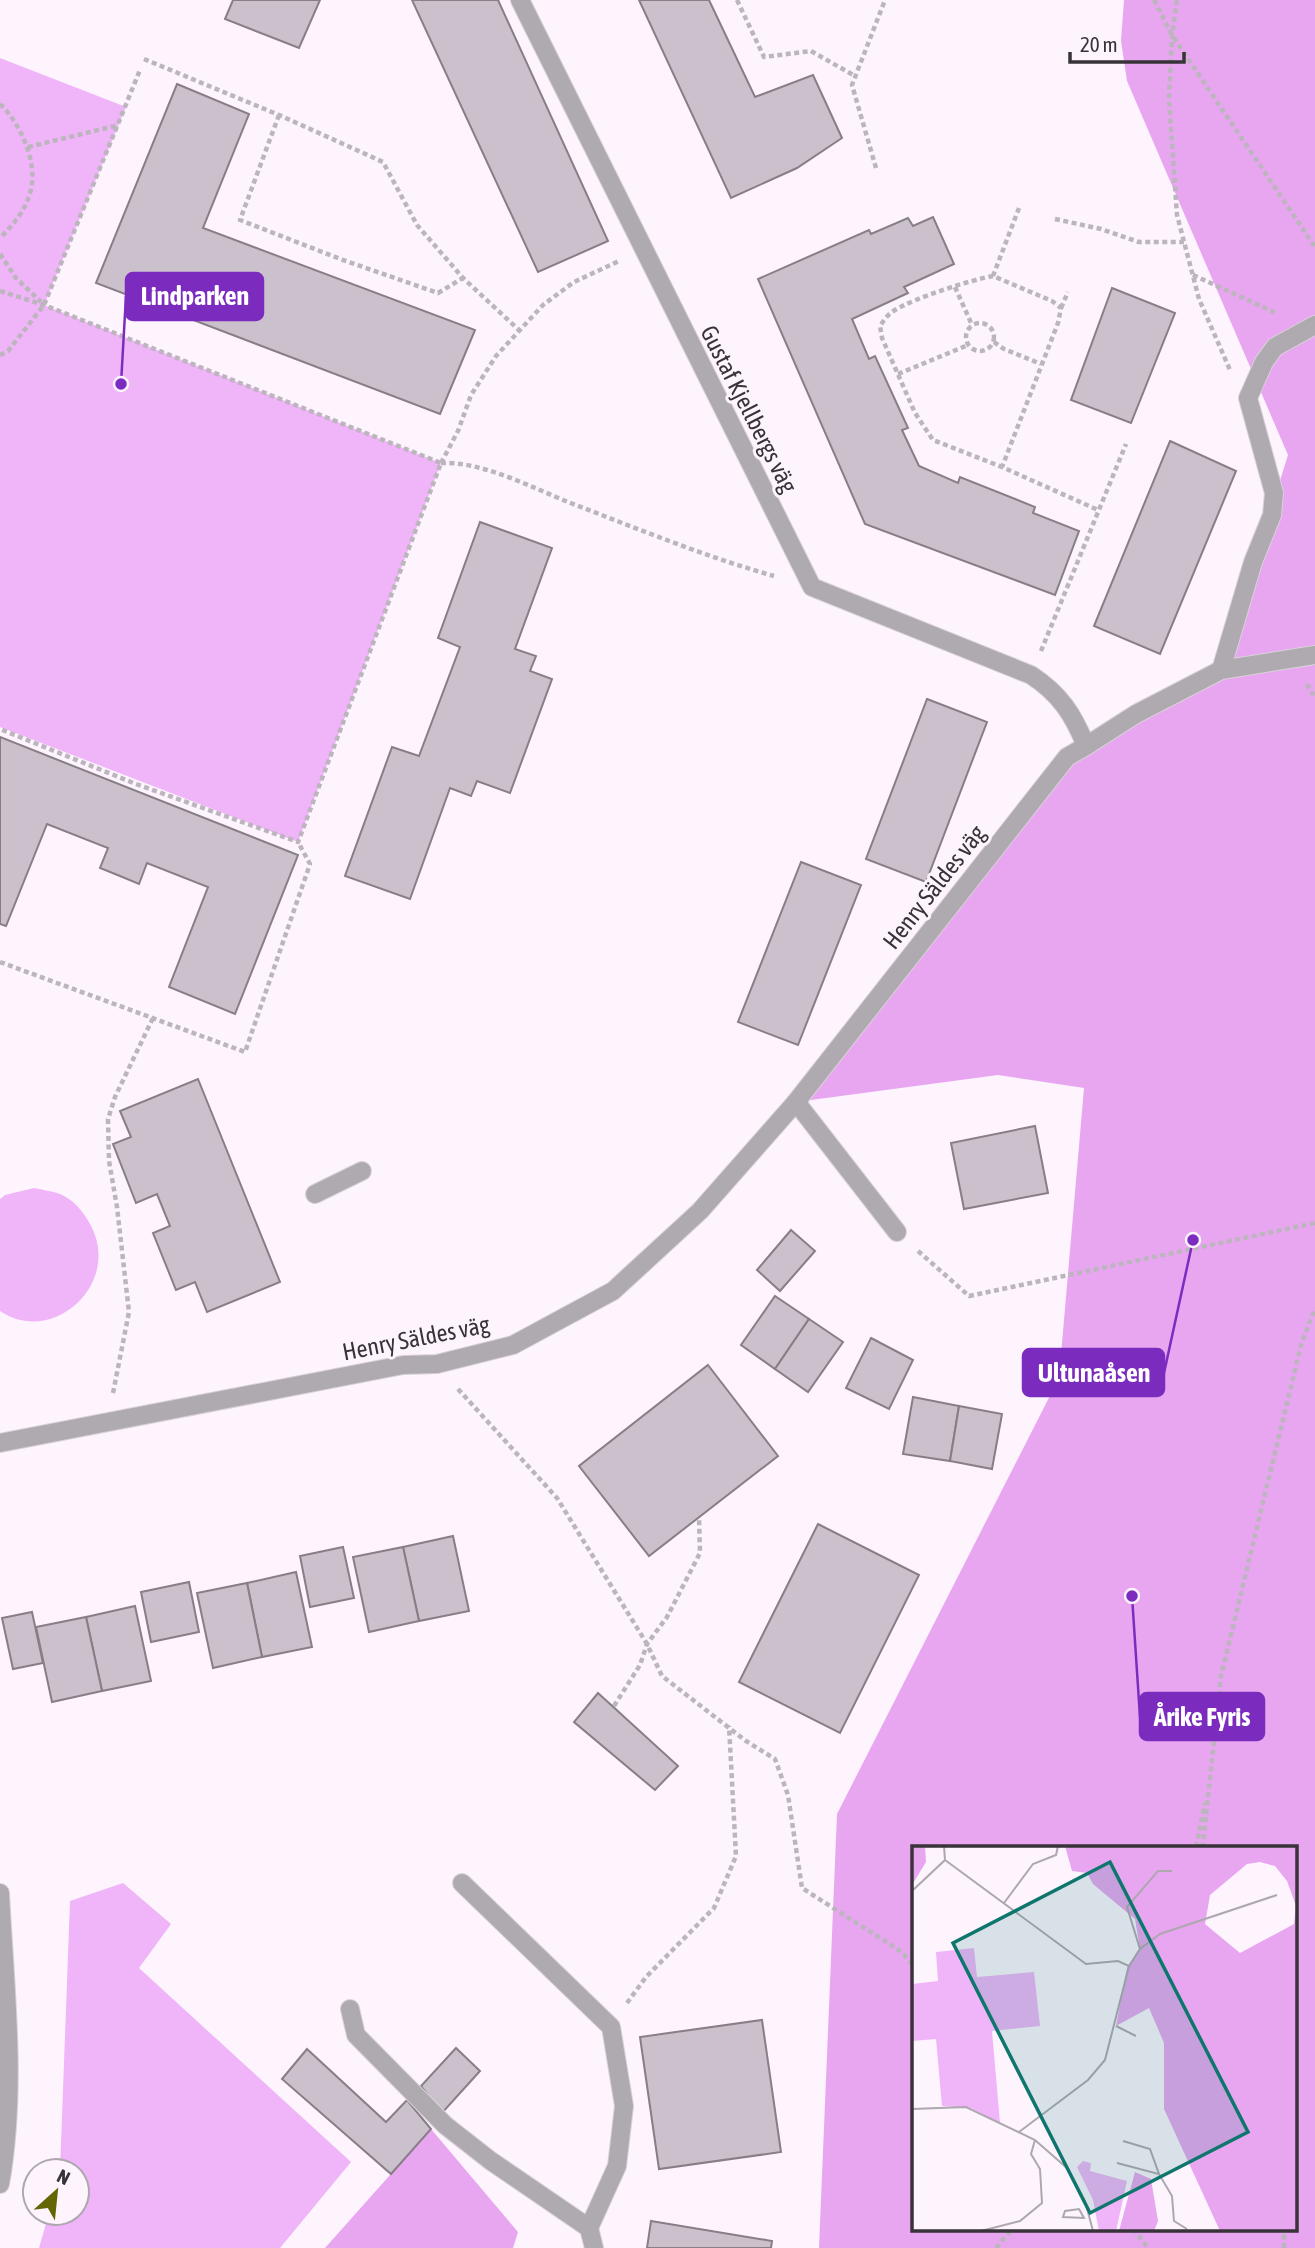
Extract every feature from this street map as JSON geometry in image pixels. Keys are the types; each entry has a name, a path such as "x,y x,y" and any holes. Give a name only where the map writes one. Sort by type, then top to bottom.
{"street":[{"name":"Gustaf Kjellbergs väg","path":"520,0 812,587"},
{"path":"1221,670 1253,562 1272,515 1274,493 1248,398 1264,362 1275,347 1312,327"},
{"path":"812,587 1031,675 1049,687 1064,704 1078,726 1086,746"},
{"name":"Henry Säldes väg","path":"0,1443 403,1365 437,1364 513,1345 612,1291 700,1211 796,1102 1068,757 1136,714 1221,670 1315,655"},
{"path":"796,1102 897,1232"},
{"path":"315,1194 362,1171"},
{"path":"462,1883 611,2027 624,2106 617,2166 589,2228 594,2248"},
{"path":"0,1893 8,2061 5,2157 0,2184"},
{"path":"349,2009 356,2035 445,2125 491,2161 589,2228"}],"path":[{"path":"737,0 764,57 811,51 855,76"},
{"path":"876,168 852,85 885,0"},
{"path":"1154,0 1172,35 1315,247"},
{"path":"1177,0 1172,35 1170,111 1177,215 1199,299 1235,380 1248,398"},
{"path":"144,59 383,162 417,225 463,278 520,331"},
{"path":"0,355 8,351 44,305 140,70"},
{"path":"0,104 13,116 28,147 32,190 17,220 0,238"},
{"path":"279,115 240,220 342,260 438,293 463,278"},
{"path":"28,147 119,125"},
{"path":"993,276 1019,208"},
{"path":"1055,219 1101,229 1139,242 1184,242"},
{"path":"298,842 441,463 458,430 471,395 496,356 543,306 574,282 642,249"},
{"path":"0,254 16,278 44,305"},
{"path":"1193,275 1312,327"},
{"path":"1061,308 1052,301 993,276 974,279 908,303 884,318 880,326 882,338 915,413 933,440 1098,510"},
{"path":"956,287 972,325"},
{"path":"0,291 44,305 441,463 456,463 502,476 719,561 812,587"},
{"path":"1002,467 1068,292"},
{"path":"987,324 994,332 994,342 988,350 982,352 972,349 968,345 966,333 972,325 987,324"},
{"path":"994,342 1004,349 1041,364"},
{"path":"898,374 968,345"},
{"path":"1031,675 1126,444"},
{"path":"0,729 136,784 298,842 310,864 245,1052 0,962"},
{"path":"91,1426 113,1392 129,1312 109,1161 108,1119 115,1097 153,1018"},
{"path":"897,1232 969,1296 1315,1223"},
{"path":"1204,1846 1221,1676 1301,1345 1315,1308"},
{"path":"437,1364 499,1437 556,1498 647,1644 662,1676 775,1759 788,1795 802,1888 902,1952 912,1964"},
{"path":"614,1706 640,1665 647,1644 667,1617 700,1553 699,1517"},
{"path":"611,2027 646,1977 714,1908 736,1856 729,1727"},
{"path":"1196,1846 1210,1774"},
{"path":"996,2248 1011,2230"},
{"path":"1134,2230 1148,2248"},
{"path":"1284,2230 1284,2248"}],"shaded area":[{"path":"1124,0 1315,0 1315,2248 819,2248 837,1814 1059,1378 1084,1088 998,1075 796,1102 1067,757 1221,670 1288,455 1127,81 1121,41"},
{"path":"0,58 126,107 44,305 441,463 298,842 0,727"},
{"path":"34,1188 60,1194 74,1203 90,1224 98,1246 97,1268 90,1287 77,1303 60,1315 41,1321 20,1320 0,1311 0,1199 5,1195"},
{"path":"123,1883 171,1924 139,1968 351,2162 280,2248 39,2248 45,2227 91,2227 91,2157 61,2157 70,1901"},
{"path":"431,2129 518,2232 513,2248 325,2248"}],"building":[{"path":"233,0 320,0 299,48 225,19"},
{"path":"412,0 498,0 608,241 538,272"},
{"path":"639,0 709,0 755,97 813,75 842,138 797,168 731,198"},
{"path":"177,84 249,114 203,228 475,330 440,414 96,283"},
{"path":"933,217 954,264 904,287 908,293 852,319 869,359 875,356 908,428 902,430 919,466 958,483 960,477 1035,507 1033,513 1079,531 1055,595 865,524 758,279 869,230 871,234 908,218 913,226"},
{"path":"1112,288 1175,313 1131,423 1071,400"},
{"path":"1170,441 1236,471 1160,654 1094,626"},
{"path":"480,522 552,548 515,649 536,656 530,671 552,679 510,793 477,781 471,796 450,788 410,899 345,876 392,747 419,756 460,647 438,638"},
{"path":"927,699 987,722 926,882 866,859"},
{"path":"0,737 298,855 235,1014 169,987 208,887 147,863 139,884 100,868 108,848 47,824 6,926 0,924"},
{"path":"801,862 861,885 798,1045 738,1022"},
{"path":"198,1079 280,1282 207,1312 195,1282 176,1290 153,1233 170,1226 157,1194 136,1203 113,1144 131,1137 120,1111"},
{"path":"1035,1126 1048,1193 964,1209 951,1143"},
{"path":"791,1230 815,1251 780,1291 757,1270"},
{"path":"775,1296 809,1319 775,1369 741,1345"},
{"path":"809,1319 843,1342 808,1392 775,1369"},
{"path":"871,1338 913,1360 889,1409 846,1388"},
{"path":"708,1365 778,1456 649,1556 579,1466"},
{"path":"913,1397 959,1406 950,1461 903,1454"},
{"path":"959,1406 1002,1414 992,1469 950,1461"},
{"path":"818,1524 919,1575 840,1733 739,1682"},
{"path":"453,1536 469,1611 419,1621 403,1547"},
{"path":"343,1547 354,1598 310,1607 300,1556"},
{"path":"403,1547 419,1621 369,1632 353,1557"},
{"path":"296,1572 312,1647 262,1657 247,1583"},
{"path":"189,1582 199,1632 151,1642 141,1592"},
{"path":"247,1583 262,1657 213,1668 197,1593"},
{"path":"135,1606 151,1681 102,1691 86,1617"},
{"path":"32,1612 43,1663 13,1669 2,1618"},
{"path":"86,1617 102,1691 52,1702 36,1627"},
{"path":"598,1693 678,1766 655,1790 574,1722"},
{"path":"762,2020 781,2152 659,2169 640,2037"},
{"path":"456,2048 480,2071 442,2113 421,2086"},
{"path":"307,2049 386,2122 407,2100 431,2129 391,2174 282,2079"},
{"path":"651,2221 772,2241 771,2248 647,2248"}],"place":[{"name":"Lindparken","path":"121,384"},
{"name":"Ultunaåsen","path":"1193,1240"},
{"name":"Årike Fyris","path":"1132,1596"}]}
